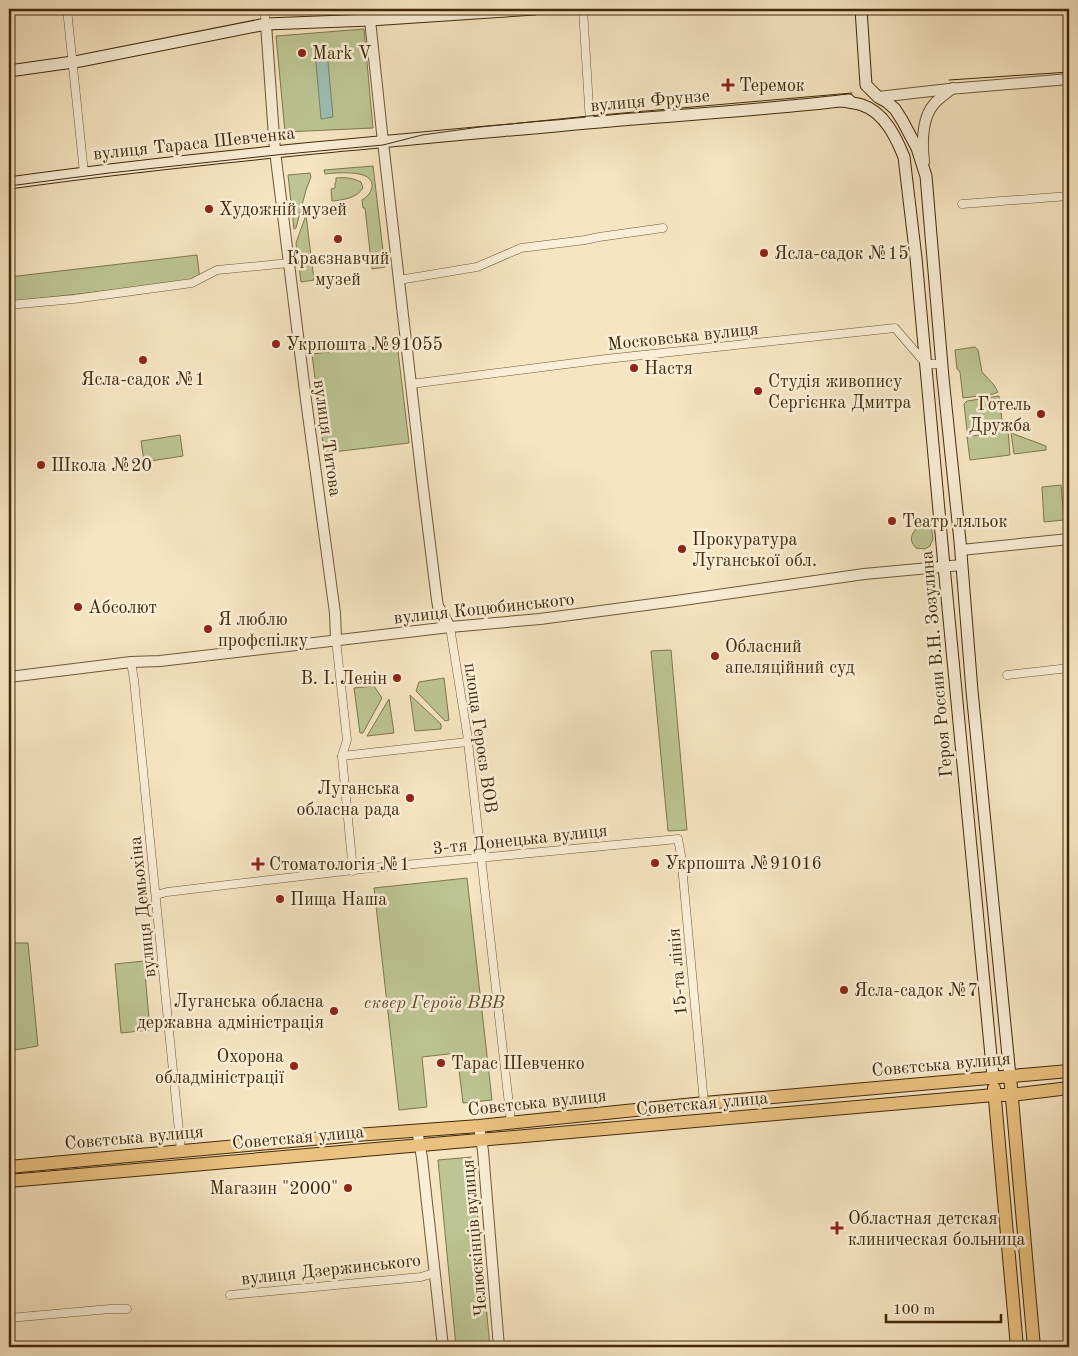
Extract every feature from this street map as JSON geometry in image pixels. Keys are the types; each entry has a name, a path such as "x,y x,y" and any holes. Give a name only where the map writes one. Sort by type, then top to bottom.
{"main road":[{"path":"9,71 72,62 266,24 370,14 535,9"},
{"name":"Героя России В.Н. Зозулина","path":"860,9 866,85 878,97 895,109 917,148 926,176 942,364 961,550 972,690 1010,1076"},
{"name":"вулиця Фрунзе","path":"383,142 878,97"},
{"name":"Героя России В.Н. Зозулина","path":"842,101 863,105 881,118 891,130 904,157 915,249 993,1077"},
{"name":"вулиця Тараса Шевченка","path":"9,183 275,151 383,142"},
{"name":"Совєтська вулиця","path":"9,1167 181,1150 479,1126 704,1103 1069,1071"},
{"path":"1010,1076 1034,1347"},
{"path":"993,1077 1017,1347"},
{"name":"Советская улица","path":"9,1181 994,1095 1011,1096 1069,1088"}],"street":[{"path":"67,9 84,173"},
{"path":"264,9 266,24"},
{"path":"583,9 590,123"},
{"path":"370,14 383,142 438,606 450,627"},
{"name":"вулиця Титова","path":"266,24 275,151 336,640"},
{"name":"вулиця Фрунзе","path":"878,97 953,88 1069,79"},
{"path":"926,176 923,140 924,126 934,103 953,88"},
{"path":"962,204 1069,196"},
{"path":"399,280 476,267 521,248 663,228"},
{"path":"9,305 74,299 192,283 217,270 289,263"},
{"name":"Московська вулиця","path":"411,384 606,359 894,328 926,364"},
{"path":"926,364 942,364"},
{"path":"961,550 1069,538"},
{"name":"вулиця Коцюбинського","path":"9,677 450,627 540,619 864,574 962,564"},
{"name":"площа Героєв ВОВ","path":"450,627 468,742 511,1122"},
{"path":"336,640 347,740 342,756 353,871"},
{"name":"вулиця Демьохіна","path":"131,662 181,1150"},
{"path":"1007,675 1069,668"},
{"path":"342,756 468,742"},
{"name":"3-тя Донецька вулиця","path":"156,895 167,892 353,871 678,839"},
{"name":"15-та лінія","path":"678,839 704,1103"},
{"name":"Челюскінців вулиця","path":"479,1126 499,1347"},
{"path":"417,1130 443,1347"},
{"name":"вулиця Дзержинського","path":"230,1295 421,1276 434,1273"},
{"path":"9,1318 127,1309"}],"green space":[{"path":"364,29 373,128 285,132 276,36"},
{"path":"373,166 385,267 372,269 365,208 363,208 362,200 372,189 370,179 352,173 325,174 324,170"},
{"path":"310,173 311,177 296,228 294,229 288,175"},
{"path":"336,178 349,178 361,182 363,188 353,196 332,201 331,189 335,188"},
{"path":"306,215 314,280 301,282 296,243"},
{"path":"197,255 200,280 9,302 9,277"},
{"path":"397,343 409,443 324,453 312,354"},
{"path":"975,347 978,350 982,372 998,392 963,398 955,350"},
{"path":"999,396 1003,428 967,431 964,404 967,401"},
{"path":"1008,430 1010,455 970,460 967,437"},
{"path":"1011,433 1046,446 1046,450 1014,454"},
{"path":"180,435 183,456 144,462 141,441"},
{"path":"1061,485 1064,520 1044,522 1042,487"},
{"path":"919,524 931,524 933,539 930,546 925,549 916,548 911,539"},
{"path":"671,650 687,830 668,831 651,651"},
{"path":"444,678 449,720 445,721 416,691 419,682"},
{"path":"374,686 382,698 363,733 360,733 354,688"},
{"path":"410,695 441,724 441,729 415,731"},
{"path":"389,699 394,733 367,736"},
{"name":"сквер Героїв ВВВ","path":"467,878 492,1100 463,1103 457,1053 422,1057 427,1107 399,1110 374,888"},
{"path":"9,943 28,943 38,1046 9,1051"},
{"path":"144,961 150,1030 121,1033 115,964"},
{"path":"472,1157 490,1347 456,1347 438,1160"}],"water":[{"path":"327,51 333,117 321,119 315,52"}],"tram line":[{"path":"949,80 1069,72"},
{"path":"9,186 109,173 383,145 422,135 480,127 852,93"}],"place":[{"name":"Mark V","path":"302,53"},
{"name":"Теремок","path":"728,85"},
{"name":"Художній музей","path":"209,209"},
{"name":"Краєзнавчий музей","path":"338,239"},
{"name":"Ясла-садок №15","path":"764,253"},
{"name":"Укрпошта №91055","path":"276,344"},
{"name":"Ясла-садок №1","path":"143,360"},
{"name":"Настя","path":"634,368"},
{"name":"Студія живопису Сергієнка Дмитра","path":"758,391"},
{"name":"Готель Дружба","path":"1041,414"},
{"name":"Школа №20","path":"41,465"},
{"name":"Театр ляльок","path":"892,521"},
{"name":"Прокуратура Луганської обл.","path":"682,549"},
{"name":"Абсолют","path":"78,607"},
{"name":"Я люблю профспілку","path":"208,629"},
{"name":"Обласний апеляційний суд","path":"715,656"},
{"name":"В. І. Ленін","path":"397,678"},
{"name":"Луганська обласна рада","path":"410,798"},
{"name":"Укрпошта №91016","path":"655,863"},
{"name":"Стоматологія №1","path":"258,864"},
{"name":"Пища Наша","path":"280,899"},
{"name":"Ясла-садок №7","path":"844,990"},
{"name":"Луганська обласна державна адміністрація","path":"334,1011"},
{"name":"Тарас Шевченко","path":"441,1063"},
{"name":"Охорона обладміністрації","path":"294,1066"},
{"name":"Магазин \"2000\"","path":"348,1188"},
{"name":"Областная детская клиническая больница","path":"837,1228"}]}
